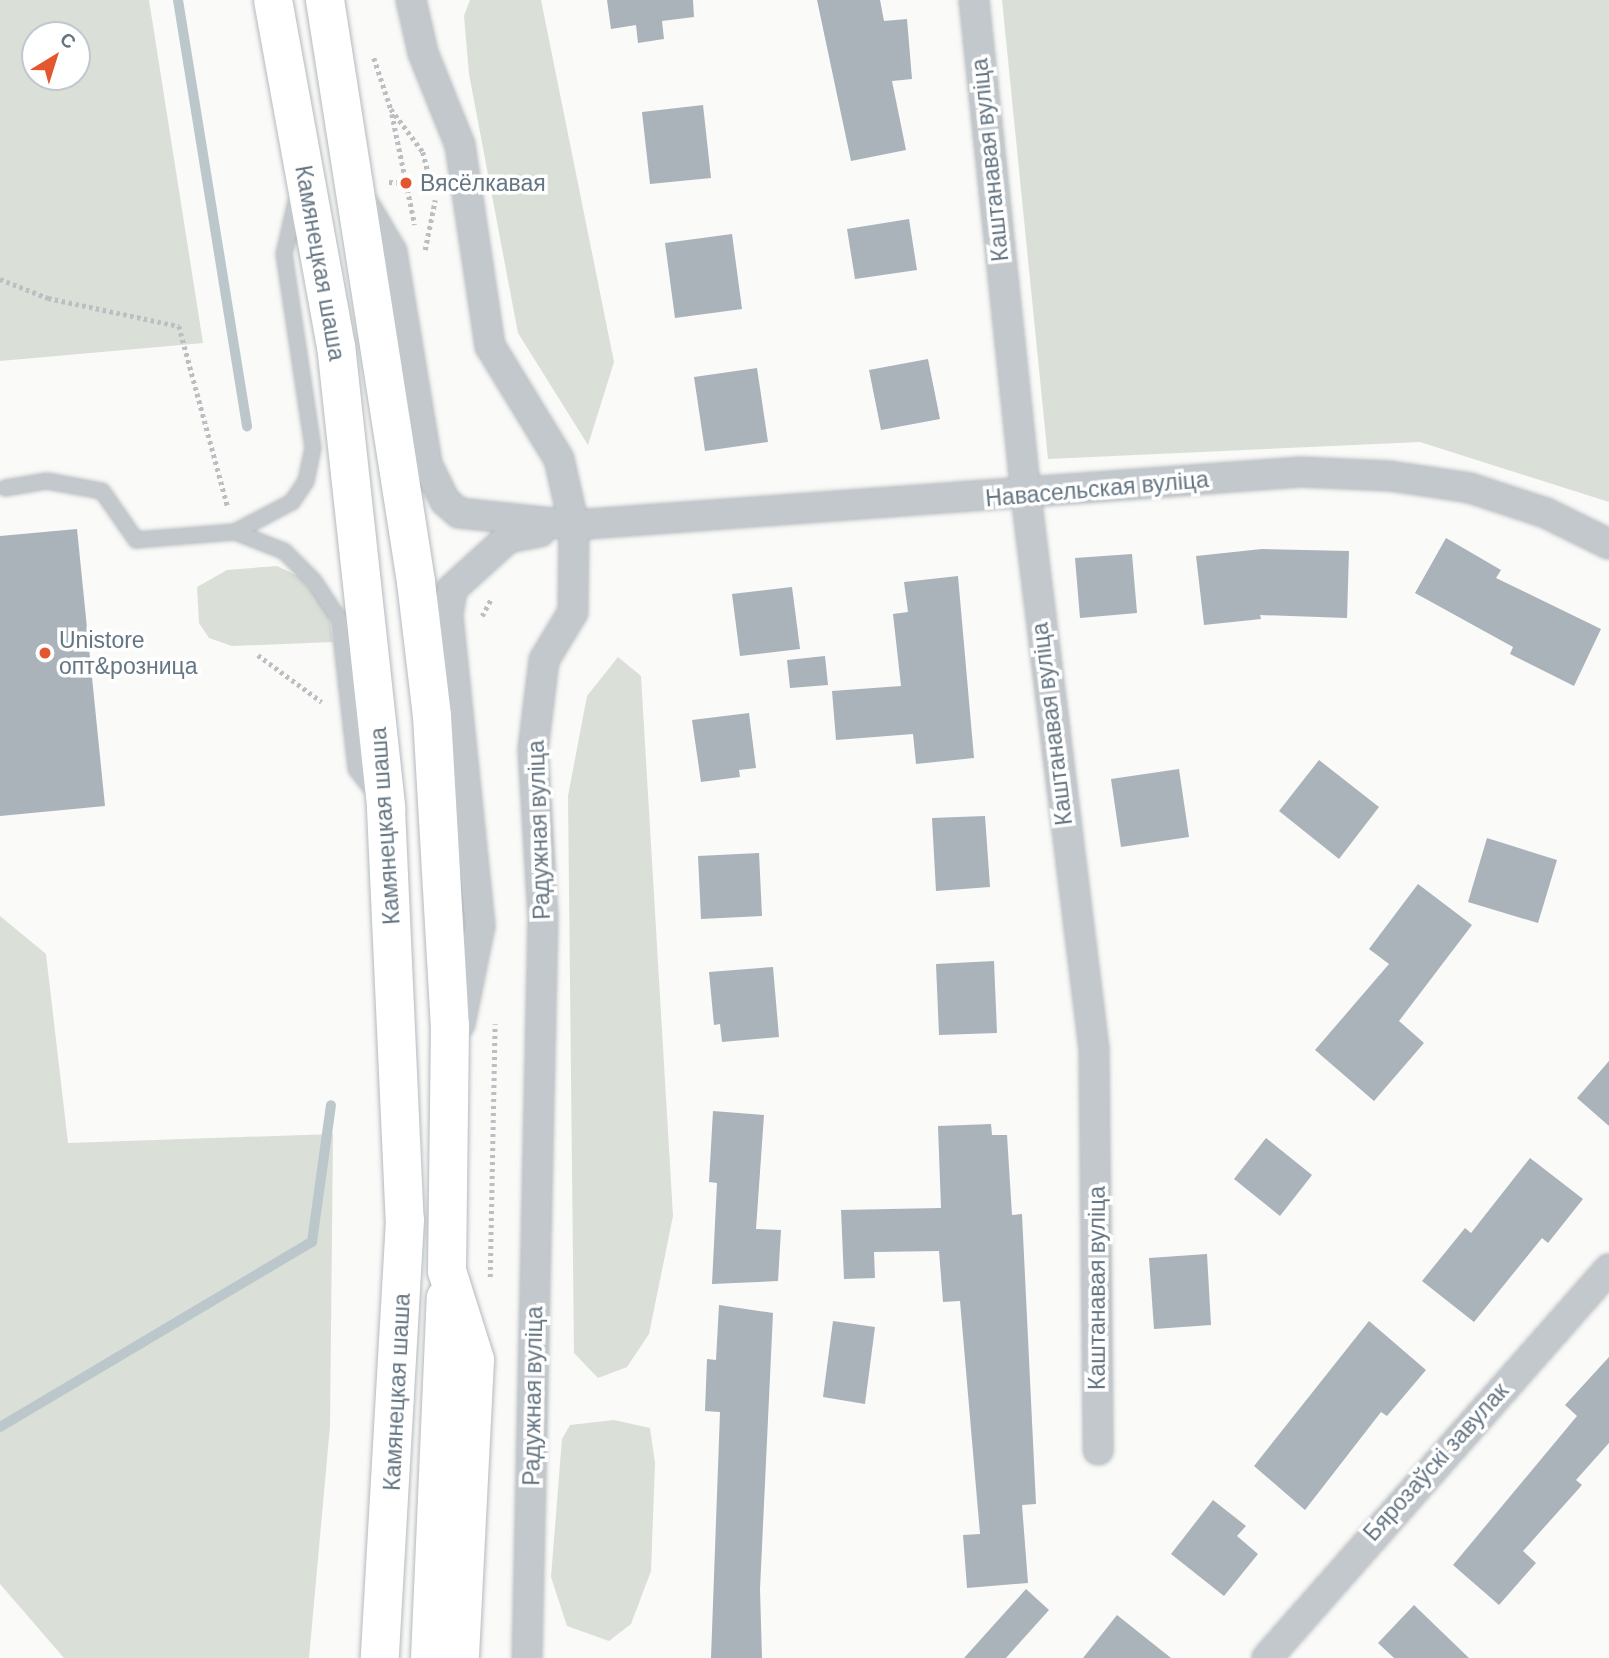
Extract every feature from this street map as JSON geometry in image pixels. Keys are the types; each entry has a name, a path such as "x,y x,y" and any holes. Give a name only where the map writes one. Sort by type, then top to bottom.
{"main road":[{"name":"Камянецкая шаша","path":"273,0 336,345 386,809 401,1040 405,1220 380,1658"},
{"name":"Камянецкая шаша","path":"325,0 350,179 416,582 432,716 451,1066"},
{"path":"430,1658 447,1271 451,1066"},
{"path":"447,1271 475,1360 460,1658"}],"street":[{"name":"Радужная вуліца","path":"411,0 423,53 460,145 490,346 559,459 574,524 573,612 544,660 533,749 542,929 527,1658"},
{"name":"Каштанавая вуліца","path":"974,0 1026,495 1094,1049 1098,1450"},
{"path":"350,179 392,252 427,464 445,501 459,513 574,524"},
{"name":"Навасельская вуліца","path":"574,524 1026,495 1301,472 1390,476 1470,488 1546,513 1609,544"},
{"path":"451,1066 480,926 448,615 452,589 508,538 574,524"},
{"name":"Бярозаўскі завулак","path":"1267,1658 1609,1269"}],"lane":[{"path":"5,488 47,481 102,491 136,540 235,532 292,502 306,481 313,448 284,254 303,167"},
{"path":"235,532 284,551 314,580 339,618 356,769 386,809"}],"path":[{"path":"391,109 423,261"},
{"path":"0,279 48,298 178,326 235,532"},
{"path":"258,655 322,702"}],"shaded area":[{"path":"0,0 149,0 203,343 0,361"},
{"path":"470,0 541,0 614,362 588,445 518,333 469,74 464,16"},
{"path":"1002,0 1609,0 1609,502 1420,442 1048,459"},
{"path":"277,566 300,577 328,610 333,642 232,646 209,638 199,623 197,587 227,570"},
{"path":"618,657 641,676 673,1216 649,1334 627,1367 598,1378 574,1353 568,796 587,696"},
{"path":"0,916 46,954 68,1143 333,1134 330,1426 309,1658 64,1658 0,1584"},
{"path":"614,1420 650,1428 655,1463 651,1571 631,1624 609,1641 567,1626 551,1577 562,1439 570,1425"}],"building":[{"path":"607,0 693,0 694,17 662,21 664,39 638,43 636,25 611,29"},
{"path":"817,0 880,0 884,21 907,19 912,79 892,81 906,150 851,161"},
{"path":"703,105 711,178 650,184 642,112"},
{"path":"909,219 917,270 855,279 847,229"},
{"path":"732,234 742,309 675,318 665,243"},
{"path":"928,359 940,419 881,430 869,370"},
{"path":"757,368 768,442 705,451 694,377"},
{"name":"Unistore опт&розница","path":"77,529 105,806 0,816 0,536"},
{"path":"1446,538 1501,570 1496,578 1601,629 1574,686 1510,654 1513,647 1415,593"},
{"path":"1262,549 1349,551 1347,618 1260,615 1261,619 1204,625 1196,556"},
{"path":"1132,554 1137,613 1080,618 1075,558"},
{"path":"958,576 974,758 916,764 913,734 836,740 832,691 901,686 893,614 908,612 904,582"},
{"path":"792,587 800,649 740,656 732,594"},
{"path":"825,656 828,685 790,688 787,660"},
{"path":"749,713 756,768 739,770 740,777 701,782 692,720"},
{"path":"1319,760 1379,807 1339,859 1279,811"},
{"path":"1179,769 1189,837 1121,847 1111,779"},
{"path":"985,816 990,887 936,891 932,818"},
{"path":"1487,838 1557,860 1538,923 1468,902"},
{"path":"759,853 762,916 701,919 698,856"},
{"path":"1418,884 1472,925 1399,1021 1424,1043 1374,1101 1315,1050 1389,964 1369,949"},
{"path":"994,961 997,1033 939,1035 936,964"},
{"path":"773,967 779,1037 722,1042 720,1024 714,1025 709,972"},
{"path":"1609,1061 1609,1126 1577,1098"},
{"path":"713,1111 764,1115 756,1229 781,1230 778,1281 712,1284 717,1183 709,1182"},
{"path":"991,1124 992,1135 1007,1135 1012,1215 1022,1214 1036,1504 1022,1505 1028,1583 967,1588 963,1535 980,1534 960,1301 943,1302 939,1251 874,1252 875,1278 844,1279 841,1210 941,1208 938,1126"},
{"path":"1266,1138 1312,1175 1280,1216 1234,1179"},
{"path":"1530,1158 1583,1199 1548,1243 1542,1238 1474,1322 1422,1281 1465,1228 1471,1233"},
{"path":"1207,1254 1211,1325 1154,1329 1149,1258"},
{"path":"719,1305 773,1313 760,1589 762,1658 711,1658 720,1412 705,1411 707,1359 716,1360"},
{"path":"833,1321 875,1327 865,1404 823,1397"},
{"path":"1369,1321 1426,1370 1387,1416 1381,1412 1305,1510 1254,1466"},
{"path":"1609,1357 1609,1443 1576,1480 1582,1485 1523,1551 1536,1563 1499,1605 1453,1565 1577,1416 1565,1405"},
{"path":"1213,1500 1246,1526 1237,1536 1258,1554 1224,1596 1171,1554"},
{"path":"1026,1589 1049,1610 1006,1658 964,1658"},
{"path":"1414,1605 1469,1658 1394,1658 1378,1643"},
{"path":"1117,1615 1171,1658 1083,1658"}],"waterway":[{"path":"178,0 247,426"},
{"path":"0,1427 312,1242 331,1105"}],"place":[{"name":"Вясёлкавая","path":"406,183"},
{"name":"Unistore опт&розница","path":"45,653"}]}
